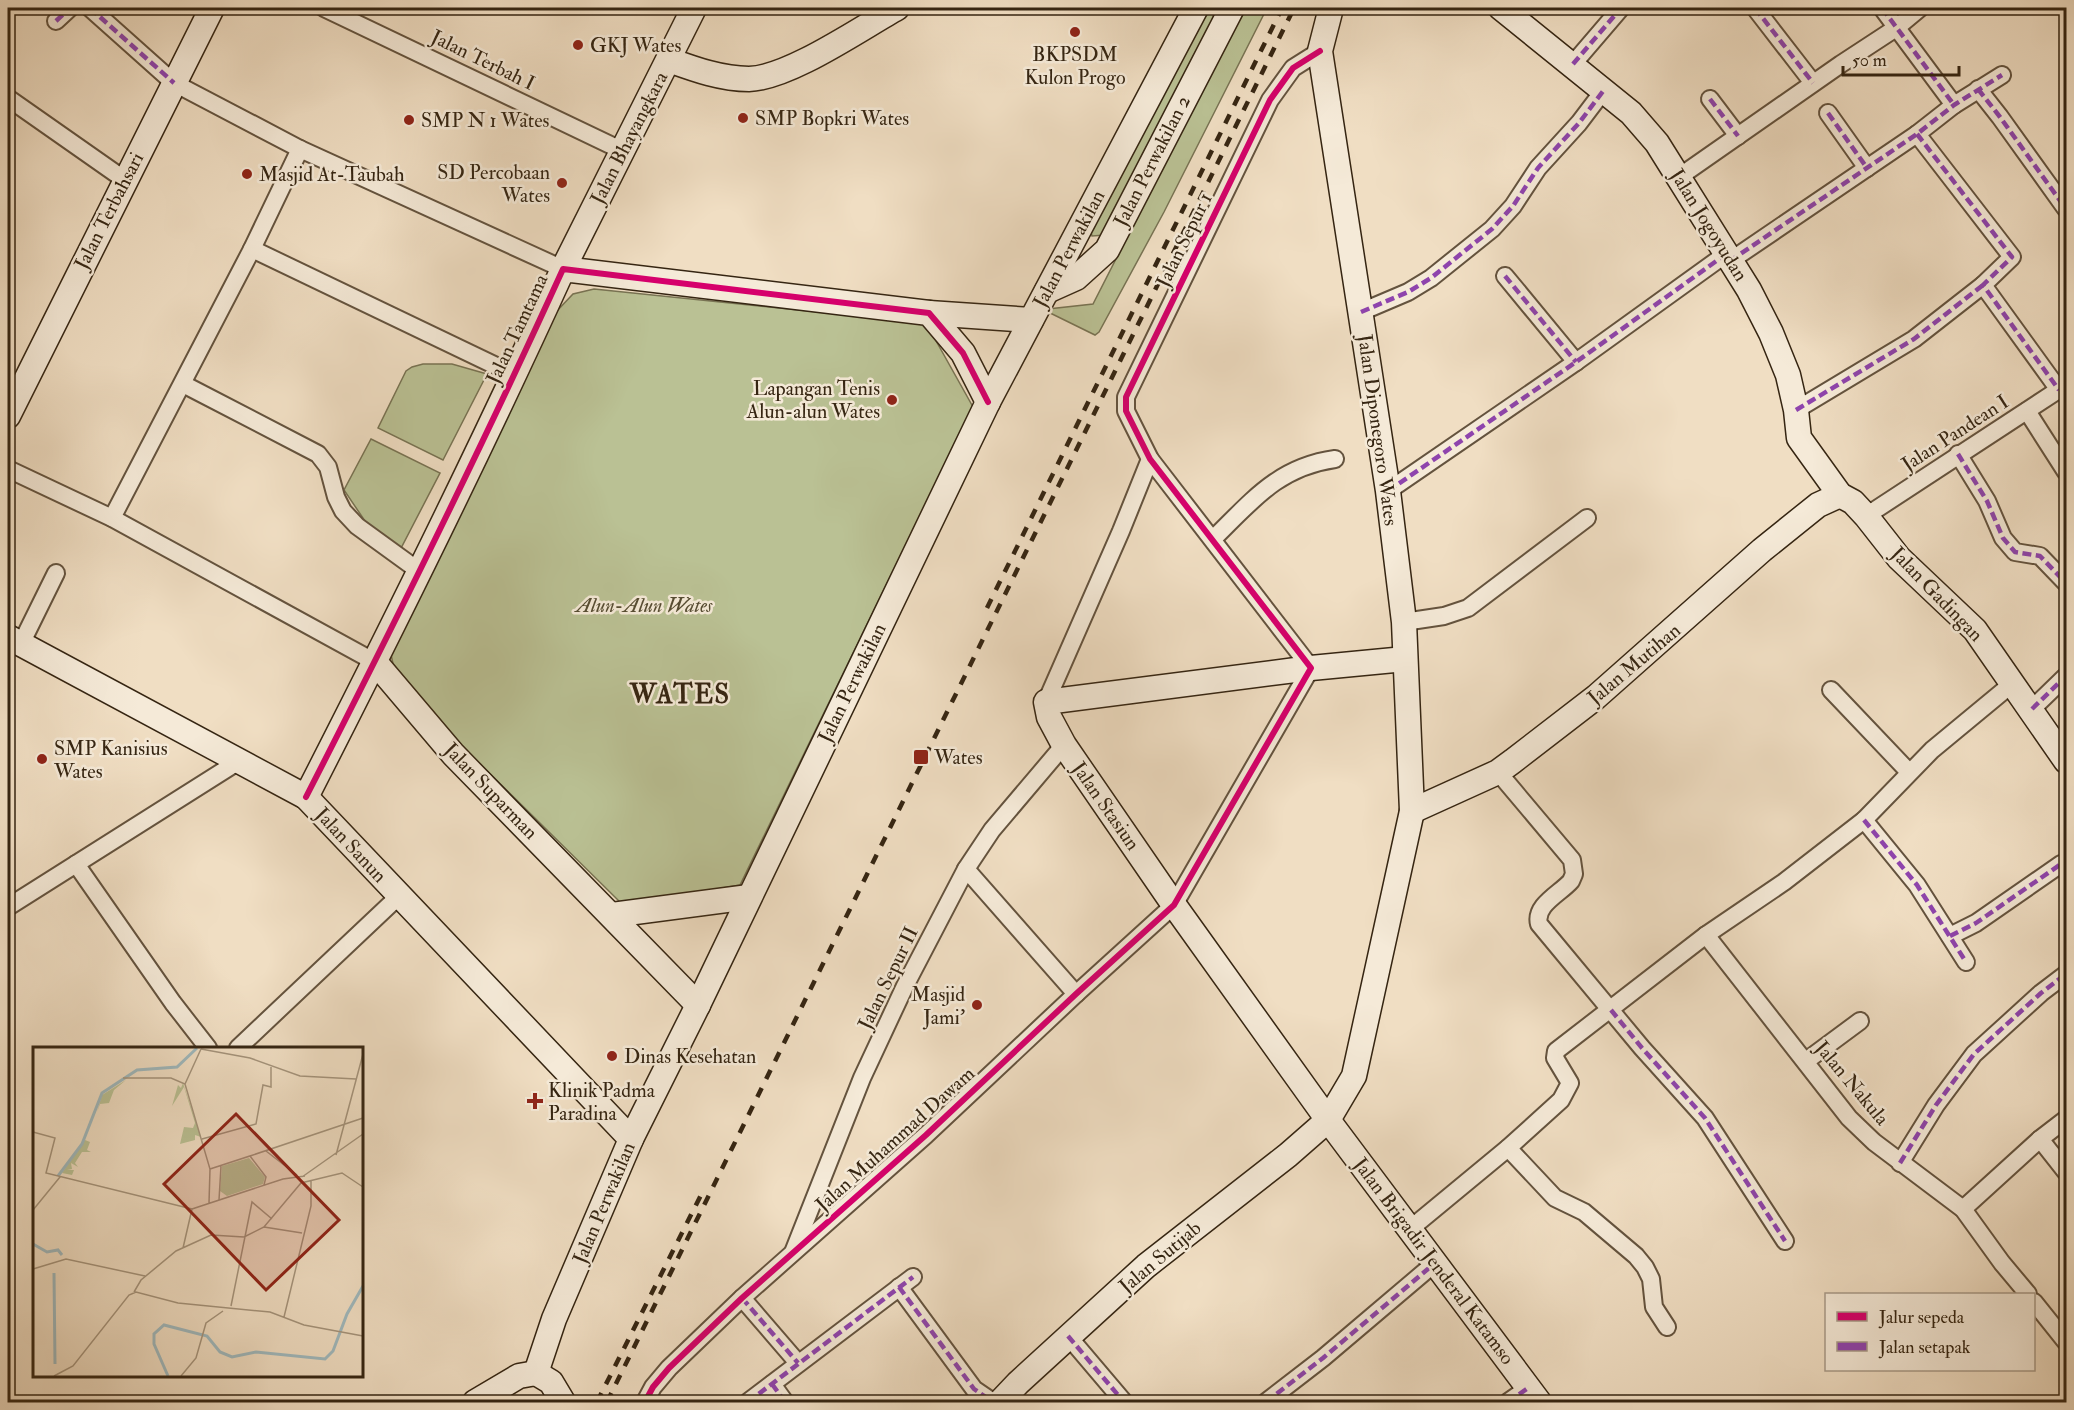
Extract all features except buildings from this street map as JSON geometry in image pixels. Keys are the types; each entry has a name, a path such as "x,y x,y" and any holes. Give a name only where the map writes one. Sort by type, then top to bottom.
{"street":[{"path":"56,21 70,8"},
{"path":"90,8 174,83 300,149 563,269"},
{"name":"Jalan Terbahsari","path":"8,416 212,8"},
{"name":"Jalan Terbah I","path":"324,8 623,151"},
{"name":"Jalan Bhayangkara","path":"563,269 694,8"},
{"path":"669,60 732,78 750,79 768,76 817,54 897,8"},
{"name":"Jalan Perwakilan","path":"536,1373 554,1319 631,1138 698,1005 988,402 1196,8"},
{"name":"Jalan Perwakilan 2","path":"1047,291 1076,278 1107,250 1232,8"},
{"path":"1320,51 1331,8"},
{"name":"Jalan Jogoyudan","path":"1502,8 1631,113 1657,143 1749,290 1771,333 1788,375 1796,410 1798,438 1840,495"},
{"path":"1572,64 1621,8"},
{"path":"1755,8 1813,83"},
{"path":"1882,8 1954,105"},
{"path":"1679,177 1896,28 1920,8"},
{"name":"Jalan Diponegoro Wates","path":"1320,51 1388,491 1404,622 1412,811"},
{"name":"Jalan Sepur 1","path":"1311,668 1150,459 1126,411 1126,397 1270,100 1293,68 1320,51"},
{"path":"1388,491 1728,258 1867,168 1954,105 2002,75"},
{"path":"1978,89 2067,209"},
{"path":"1361,312 1408,292 1431,278 1492,229 1513,206 1539,168 1604,90"},
{"path":"8,98 125,180"},
{"path":"1710,99 1738,136"},
{"path":"1828,113 1867,168"},
{"path":"1796,410 1914,339 1983,285 2012,257 1917,134"},
{"path":"111,518 183,384 300,149"},
{"path":"252,249 515,375"},
{"name":"Jalan Tamtama","path":"306,797 375,662 515,375 563,269 929,313 1032,320"},
{"path":"1505,276 1576,362"},
{"path":"1983,285 2063,388"},
{"path":"929,313 963,353 988,402"},
{"path":"183,384 318,454 328,467 336,498 343,511 357,526 419,571"},
{"name":"Jalan Pandean I","path":"1866,516 1958,454 2063,388"},
{"path":"2027,411 2067,472"},
{"path":"1958,454 1987,501 2003,538 2015,552 2040,556 2067,583"},
{"path":"1046,702 1150,459"},
{"path":"1213,539 1279,478 1303,466 1335,459"},
{"path":"8,469 111,518 375,662"},
{"name":"Jalan Gadingan","path":"1840,495 1853,502 1899,558 1975,630 2067,761"},
{"name":"Jalan Mutihan","path":"1412,811 1498,772 1596,698 1762,550 1818,505 1840,495"},
{"path":"1404,622 1444,616 1468,608 1587,518"},
{"path":"14,640 56,573"},
{"name":"Jalan Sanun","path":"14,640 306,797 631,1138"},
{"path":"1046,702 1311,668 1406,659"},
{"name":"Jalan Suparman","path":"375,662 453,754 698,1005"},
{"name":"Jalan Muhammad Dawam","path":"645,1402 653,1387 669,1368 742,1298 926,1135 1076,994 1174,906 1311,668"},
{"path":"2032,709 2067,676"},
{"path":"1410,1229 1508,1148 1561,1100 1570,1083 1555,1058 1556,1051 1706,935 1784,882 1864,820 1909,772 2013,682"},
{"path":"1831,690 1909,772"},
{"name":"Jalan Stasiun","path":"1046,702 1049,717 1064,745 1174,906 1328,1120"},
{"name":"Jalan Sepur II","path":"793,1254 862,1078 905,986 966,869 992,830 1064,745"},
{"path":"8,908 239,761"},
{"path":"1498,772 1572,860 1574,867 1571,881 1541,908 1537,918 1539,924 1642,1048 1705,1118 1785,1241"},
{"name":"Jalan Sutijab","path":"1000,1402 1068,1336 1146,1266 1288,1155 1328,1120 1354,1076 1412,811"},
{"path":"1864,820 1917,885 1966,962"},
{"path":"76,864 172,1003 207,1047"},
{"path":"1950,936 1976,923 2061,864"},
{"path":"966,869 1076,994"},
{"path":"239,1047 399,896"},
{"path":"612,915 749,897"},
{"name":"Jalan Nakula","path":"1706,935 1849,1118 1874,1143 1963,1209 2027,1293"},
{"path":"1900,1163 1936,1105 1974,1054 2041,993 2067,974"},
{"path":"1806,1061 1860,1021"},
{"path":"1963,1209 2040,1139 2067,1119"},
{"name":"Jalan Brigadir Jenderal Katamso","path":"1328,1120 1534,1395"},
{"path":"2040,1139 2067,1172"},
{"path":"1508,1148 1555,1198 1584,1212 1636,1256 1646,1268 1651,1279 1654,1307 1667,1327"},
{"path":"1266,1402 1323,1358 1435,1263"},
{"path":"748,1402 913,1276"},
{"path":"899,1287 974,1389 993,1402"},
{"path":"742,1298 798,1363"},
{"path":"2035,1303 2067,1342"},
{"path":"1068,1336 1124,1402"},
{"path":"475,1402 519,1376 536,1373 551,1382 564,1402"},
{"path":"772,1384 785,1402"},
{"path":"1508,1402 1534,1395"}],"green space":[{"path":"1207,8 1211,8 1214,18 1105,235 1092,236 1089,225"},
{"path":"1244,8 1267,8 1164,212 1099,332 1095,335 1046,311 1093,304"},
{"name":"Alun-Alun Wates","path":"594,289 926,323 973,407 740,885 623,905 397,682 390,650 555,313 573,294"},
{"path":"423,364 452,364 487,374 443,460 378,428 406,371"},
{"path":"371,439 440,473 399,552 367,524 344,490"}],"railway":[{"path":"987,608 1282,8"},
{"path":"607,1402 1294,8"},
{"path":"597,1402 703,1191"}],"marked path":[{"path":"56,21 70,8"},
{"path":"90,8 174,83"},
{"path":"1573,64 1621,8"},
{"path":"1755,8 1813,83"},
{"path":"1882,8 1954,105"},
{"path":"1730,261 1917,134 1954,105 2002,75"},
{"path":"1978,89 2066,209"},
{"path":"1361,312 1408,292 1431,278 1492,229 1513,206 1538,168 1579,123 1604,90"},
{"path":"1710,99 1738,136"},
{"path":"1828,113 1867,168"},
{"path":"1917,134 2012,257 1983,285 2059,390"},
{"path":"1388,491 1576,362 1726,254"},
{"path":"1505,276 1576,362"},
{"path":"1796,410 1914,339 1983,285"},
{"path":"1958,454 1987,501 2003,538 2015,552 2040,556 2066,583"},
{"path":"2032,709 2066,676"},
{"path":"1864,820 1917,885 1966,962"},
{"path":"1950,936 1976,923 2061,864"},
{"path":"1900,1163 1936,1105 1974,1054 2041,993 2066,974"},
{"path":"1611,1010 1705,1118 1785,1241"},
{"path":"1266,1402 1323,1358 1435,1263"},
{"path":"748,1402 913,1277"},
{"path":"899,1287 974,1389 993,1402"},
{"path":"742,1298 798,1363"},
{"path":"1068,1336 1124,1402"},
{"path":"772,1384 785,1402"},
{"path":"1508,1402 1528,1388"}],"cycle path":[{"path":"645,1402 653,1387 669,1368 742,1298 926,1135 1174,905 1311,668 1150,459 1126,411 1126,397 1270,100 1293,68 1320,51"},
{"path":"306,797 438,534 563,269 929,313 963,353 988,402"}],"place":[{"name":"BKPSDM Kulon Progo","path":"1075,32"},
{"name":"GKJ Wates","path":"578,45"},
{"name":"SMP Bopkri Wates","path":"743,118"},
{"name":"SMP N 1 Wates","path":"409,120"},
{"name":"Masjid At-Taubah","path":"247,174"},
{"name":"SD Percobaan Wates","path":"562,183"},
{"name":"Lapangan Tenis Alun-alun Wates","path":"892,400"},
{"name":"Wates","path":"921,757"},
{"name":"SMP Kanisius Wates","path":"42,759"},
{"name":"Masjid Jami'","path":"977,1005"},
{"name":"Dinas Kesehatan","path":"612,1056"},
{"name":"Klinik Padma Paradina","path":"535,1101"}],"district":[{"name":"WATES","path":"680,695"}]}
